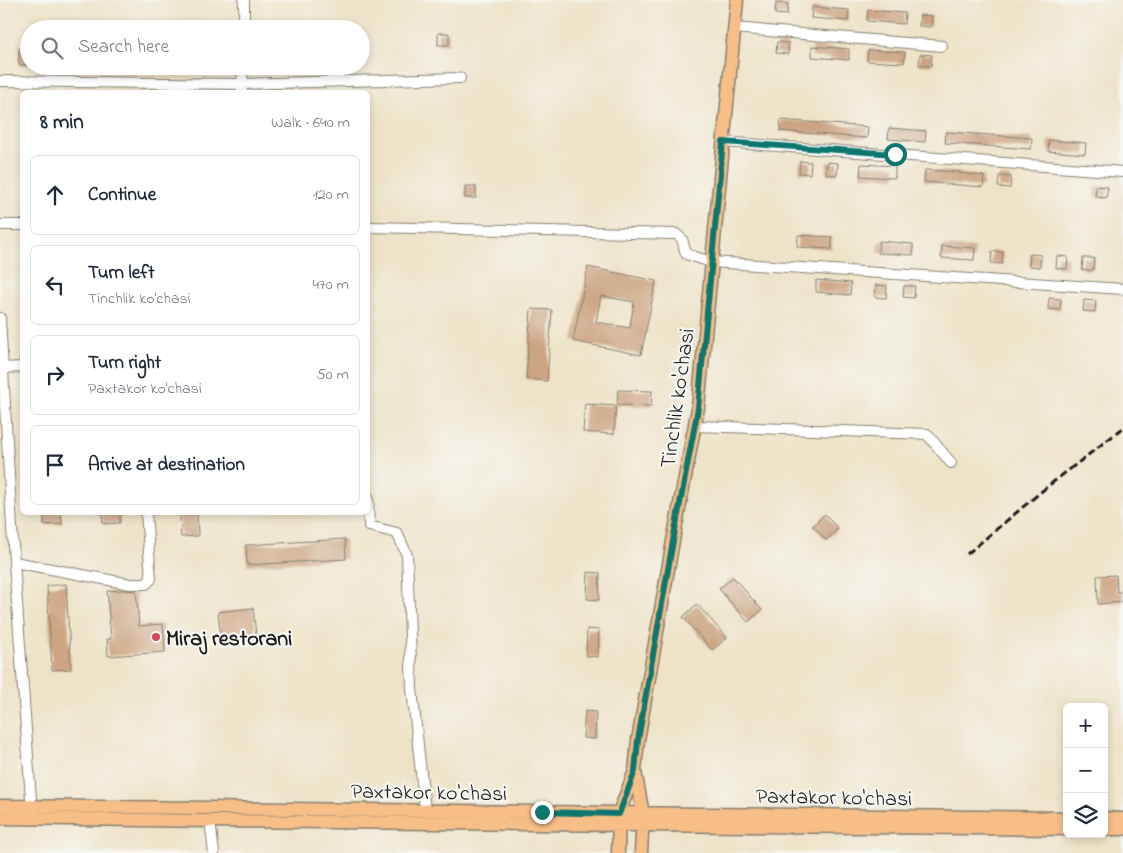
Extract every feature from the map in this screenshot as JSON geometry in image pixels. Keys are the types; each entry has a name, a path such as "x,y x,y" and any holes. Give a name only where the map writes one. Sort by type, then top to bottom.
{"main road":[{"name":"Tinchlik ko'chasi","path":"618,853 619,819 635,771 640,730 698,408 737,0"},
{"name":"Tinchlik ko'chasi","path":"635,771 643,819 641,853"},
{"name":"Paxtakor ko'chasi","path":"0,806 31,812 210,821 1063,818"},
{"name":"Paxtakor ko'chasi","path":"0,818 31,812 425,810 619,819"},
{"path":"1108,818 1123,818"},
{"name":"Paxtakor ko'chasi","path":"643,819 1063,828"},
{"path":"1108,829 1123,829"}],"street":[{"path":"244,0 244,20"},
{"path":"734,28 942,46"},
{"path":"242,88 243,75"},
{"path":"0,82 242,88 460,78"},
{"path":"723,142 1123,172"},
{"path":"0,225 20,225"},
{"path":"370,227 676,234 682,239 686,254 712,262 1123,289"},
{"path":"0,318 31,812"},
{"path":"3,368 20,367"},
{"path":"695,426 927,434 951,463"},
{"path":"14,562 130,584 146,584 151,579 146,515"},
{"path":"369,515 369,526 397,533 407,555 412,689 425,810"},
{"path":"210,821 214,853"}],"building":[{"path":"776,3 788,4 787,15 775,14"},
{"path":"812,7 849,10 848,21 811,18"},
{"path":"868,10 905,13 904,24 867,21"},
{"path":"920,15 932,16 931,27 919,26"},
{"path":"438,33 449,33 449,45 438,45"},
{"path":"777,42 788,43 788,54 776,53"},
{"path":"812,46 849,49 849,60 812,57"},
{"path":"19,48 20,48 20,65"},
{"path":"868,50 905,52 904,63 867,61"},
{"path":"920,54 932,55 931,66 919,65"},
{"path":"781,120 868,127 867,138 780,131"},
{"path":"889,128 926,131 925,142 888,139"},
{"path":"946,132 1032,138 1031,149 945,143"},
{"path":"1049,140 1086,143 1085,154 1048,151"},
{"path":"800,161 811,162 810,174 799,173"},
{"path":"827,162 838,163 837,175 826,174"},
{"path":"861,164 895,166 895,178 860,176"},
{"path":"925,170 960,172 984,176 983,187 924,182"},
{"path":"999,176 1011,177 1010,188 998,187"},
{"path":"465,186 476,186 476,198 465,198"},
{"path":"1096,186 1108,187 1106,198 1095,197"},
{"path":"798,235 832,237 832,249 797,247"},
{"path":"879,241 913,244 913,255 878,253"},
{"path":"942,246 975,248 974,260 941,258"},
{"path":"992,251 1003,252 1002,264 991,263"},
{"path":"1030,254 1041,255 1040,267 1029,266"},
{"path":"1057,256 1068,257 1067,269 1056,268"},
{"path":"1083,258 1094,258 1093,270 1082,270"},
{"path":"588,267 656,281 641,355 573,341","holes":["601,296 634,302 630,328 596,322"]},
{"path":"816,280 851,283 850,295 816,292"},
{"path":"876,285 887,286 886,298 875,297"},
{"path":"904,286 915,286 914,298 903,297"},
{"path":"1049,298 1061,299 1060,310 1048,309"},
{"path":"1084,300 1096,301 1095,312 1083,311"},
{"path":"531,309 552,310 547,381 526,379"},
{"path":"618,390 652,391 651,406 617,405"},
{"path":"585,404 616,406 614,434 583,432"},
{"path":"825,514 838,529 826,540 813,526"},
{"path":"44,515 61,515 62,524 44,525"},
{"path":"102,515 120,515 120,523 103,524"},
{"path":"180,515 197,515 198,536 181,537"},
{"path":"345,539 346,559 247,565 246,545"},
{"path":"588,572 600,573 599,600 587,599"},
{"path":"1116,575 1117,592 1123,592 1123,602 1098,604 1097,576"},
{"path":"733,577 762,610 748,622 719,589"},
{"path":"66,584 71,669 52,670 47,586"},
{"path":"107,591 136,591 139,626 163,624 165,652 108,656 107,639 111,639"},
{"path":"697,604 727,638 712,650 683,617"},
{"path":"253,608 256,635 221,639 218,612"},
{"path":"587,629 599,630 598,657 586,656"},
{"path":"585,711 596,712 595,739 583,738"}],"railway":[{"path":"967,554 1048,486 1123,428"}],"place":[{"name":"Miraj restorani","path":"156,637"}],"route":[{"path":"542,812 619,814 635,771 638,740 698,408 723,142 895,154"}]}
